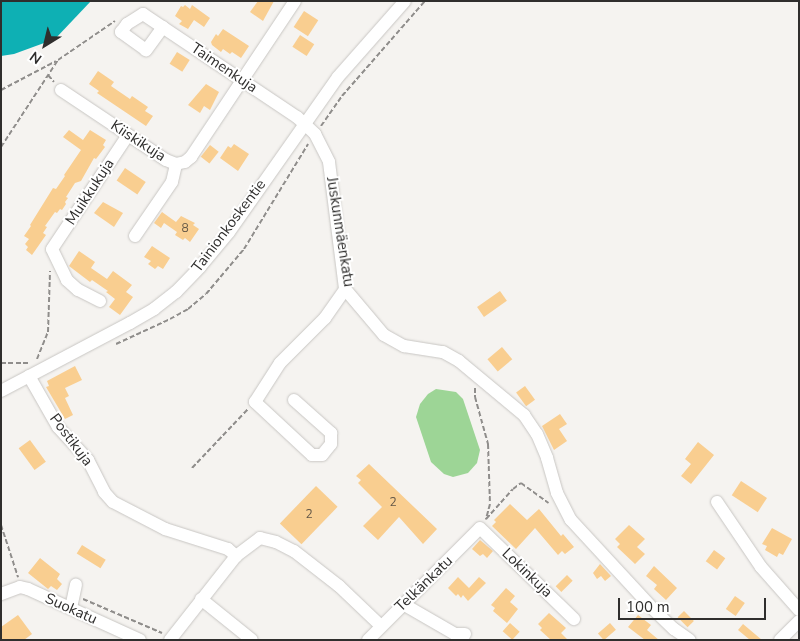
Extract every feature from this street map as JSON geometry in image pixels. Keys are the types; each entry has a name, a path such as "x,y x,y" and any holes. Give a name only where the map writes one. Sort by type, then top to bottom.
{"street":[{"name":"Kiiskikuja","path":"60,90 166,160 176,164 185,162 191,157 295,1"},
{"name":"Tainionkoskentie","path":"1,391 130,323 154,309 176,292 229,232 338,77 405,1"},
{"name":"Taimenkuja","path":"162,27 146,50 121,32 126,24 143,14 305,123"},
{"name":"Juskunmäenkatu","path":"305,123 315,134 329,162 345,289 384,335 404,346 443,352 459,361 524,415 537,434 547,458 557,493 570,520 654,609 674,629 690,640"},
{"name":"Muikkukuja","path":"100,302 78,290 67,280 52,249 128,134"},
{"path":"135,236 172,182 176,164"},
{"path":"294,400 331,434 331,444 322,454 312,455 255,402 280,363 325,318 345,289"},
{"name":"Postikuja","path":"29,376 58,427 88,460 104,492 113,502 165,529 228,549 236,556"},
{"path":"717,502 761,568 799,610"},
{"name":"Telkänkatu","path":"368,640 483,524"},
{"name":"Lokinkuja","path":"483,524 574,619"},
{"path":"170,640 201,598 236,556 260,538 276,542 294,551 339,586 381,626"},
{"path":"71,608 76,585"},
{"path":"1,594 20,587"},
{"name":"Suokatu","path":"20,587 140,640"},
{"path":"201,598 252,640"},
{"path":"403,604 455,634 465,634"},
{"path":"780,640 799,621"}],"path":[{"path":"315,134 342,96 425,1"},
{"path":"1,90 58,60 118,19"},
{"path":"1,147 58,60"},
{"path":"306,147 312,151"},
{"path":"1,363 25,364 35,361 41,354 48,332 50,267"},
{"path":"476,376 475,397 488,444 490,504 483,524"},
{"path":"192,468 255,402"},
{"path":"483,524 513,489 521,483 553,506"},
{"path":"1,525 12,554 20,587"}],"green space":[{"path":"436,389 456,392 463,399 480,450 477,463 468,473 453,477 444,474 431,462 416,417 420,404 428,394"}],"water":[{"path":"1,1 91,1 55,39 14,54 1,56"}],"building":[{"path":"258,1 274,1 263,21 250,12"},
{"path":"185,5 190,9 192,5 210,18 204,27 194,20 188,29 179,24 182,21 175,16 181,6"},
{"path":"304,11 318,20 308,36 294,27"},
{"path":"223,29 249,46 241,58 223,49 221,52 212,45 211,42 216,34 218,36"},
{"path":"300,35 314,44 307,56 292,47"},
{"path":"177,52 190,60 182,72 170,64"},
{"path":"98,71 114,82 111,86 130,99 132,96 148,107 145,111 153,116 146,126 97,93 99,91 89,84"},
{"path":"206,84 219,92 210,110 204,106 200,113 188,105"},
{"path":"69,130 83,140 90,130 106,140 103,145 105,147 96,159 94,158 81,181 75,183 66,197 68,198 62,210 60,209 57,213 55,212 45,226 47,227 43,233 46,235 32,255 26,250 28,247 25,244 29,239 24,236 53,188 56,189 81,150 63,137"},
{"path":"234,144 249,154 238,171 220,158 228,146 231,148"},
{"path":"210,145 219,152 209,164 201,157"},
{"path":"125,168 146,182 137,194 117,180"},
{"path":"103,202 123,213 114,227 94,213"},
{"path":"162,212 176,222 181,216 195,223 193,225 199,229 190,242 185,238 183,240 175,235 177,232 164,223 161,228 154,223"},
{"path":"152,246 170,258 163,269 158,266 155,269 148,264 151,261 144,257"},
{"path":"79,251 95,262 91,268 107,279 113,271 132,285 126,292 133,297 120,315 109,307 115,299 106,292 108,291 92,280 90,282 69,266"},
{"path":"500,291 507,301 484,317 477,307"},
{"path":"502,347 512,359 498,371 487,359"},
{"path":"75,366 82,380 65,388 69,396 65,398 73,415 65,419 46,387 49,386 47,381"},
{"path":"525,386 535,400 526,406 516,392"},
{"path":"560,414 567,424 559,429 567,441 554,450 542,426"},
{"path":"30,440 46,462 35,470 19,448"},
{"path":"698,442 714,455 691,484 681,476 691,464 685,459"},
{"path":"369,464 437,529 423,544 399,517 378,540 363,526 382,507 358,483 361,480 356,476"},
{"path":"741,481 767,498 758,512 732,495"},
{"path":"316,486 338,507 301,544 280,523"},
{"path":"510,504 527,520 539,509 561,536 563,534 574,547 565,554 562,551 558,555 535,528 516,549 492,526 496,522 494,520"},
{"path":"629,525 645,539 637,547 645,554 635,564 617,547 620,544 615,539"},
{"path":"772,528 792,539 783,555 779,553 777,557 765,550 767,546 762,544"},
{"path":"480,540 493,551 487,558 483,554 480,556 472,549"},
{"path":"82,545 106,560 100,568 77,553"},
{"path":"714,550 725,558 717,570 706,561"},
{"path":"40,558 60,574 57,579 62,584 57,590 51,586 48,589 28,573"},
{"path":"600,564 611,576 605,581 601,576 597,579 593,573"},
{"path":"654,566 677,588 666,600 654,589 657,585 646,576"},
{"path":"567,575 573,581 561,592 556,586"},
{"path":"458,577 469,588 479,577 486,583 468,601 463,595 461,598 458,594 456,596 448,588"},
{"path":"506,588 515,596 510,602 518,609 507,623 493,611 495,608 491,605"},
{"path":"735,596 745,603 736,616 726,609"},
{"path":"684,611 694,621 688,627 678,617"},
{"path":"549,613 566,628 561,633 568,640 551,640 540,630 542,628 538,624"},
{"path":"18,615 32,634 24,640 1,640 1,627"},
{"path":"638,615 651,625 647,630 659,640 645,640 628,627"},
{"path":"510,623 520,632 512,640 503,631"},
{"path":"610,623 616,630 604,640 598,633"},
{"path":"743,624 762,640 750,640 738,630"}]}
